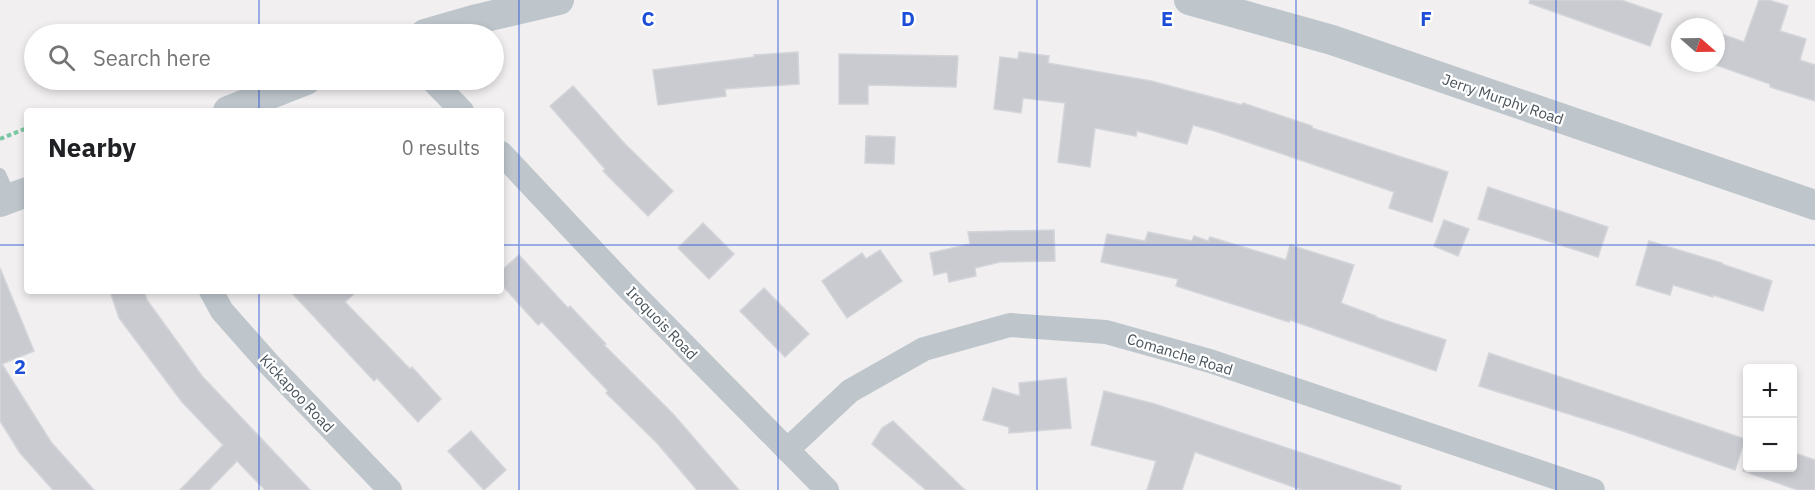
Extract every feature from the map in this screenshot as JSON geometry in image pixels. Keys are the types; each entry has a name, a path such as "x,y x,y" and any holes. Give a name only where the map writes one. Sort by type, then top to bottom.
{"street":[{"path":"460,24 559,0"},
{"name":"Jerry Murphy Road","path":"1189,0 1332,40 1815,205"},
{"path":"236,108 281,90"},
{"path":"442,90 459,108"},
{"name":"Iroquois Road","path":"504,156 627,287 827,490"},
{"name":"Kickapoo Road","path":"213,294 222,311 269,364 390,490"},
{"name":"Comanche Road","path":"787,450 850,391 924,350 1010,326 1106,332 1137,340 1210,361 1593,490"}],"path":[{"path":"0,139 24,129"}],"building":[{"path":"1530,0 1621,0 1662,14 1650,46 1529,3"},
{"path":"1759,0 1769,0 1788,6 1780,31 1806,39 1800,60 1815,65 1815,101 1770,87 1770,84 1725,68 1725,35 1744,42"},
{"path":"798,52 799,84 725,89 726,96 658,105 653,70 754,57 754,55"},
{"path":"1019,52 1049,56 1048,63 1151,81 1242,105 1243,103 1448,172 1432,222 1389,208 1394,192 1193,125 1187,144 1137,131 1136,136 1095,128 1090,167 1058,162 1065,103 1023,98 1021,113 994,109 1000,57 1018,59"},
{"path":"839,54 958,56 956,87 868,85 868,104 839,104"},
{"path":"573,86 625,144 673,191 648,216 603,171 605,169 550,106"},
{"path":"866,136 895,137 894,164 865,163"},
{"path":"1488,187 1608,227 1598,257 1478,219"},
{"path":"1444,220 1469,229 1458,256 1434,246"},
{"path":"703,223 734,254 709,279 678,248"},
{"path":"1054,230 1055,261 1000,262 975,268 976,276 949,282 947,272 934,275 930,253 970,244 968,232"},
{"path":"1148,232 1192,241 1194,236 1208,241 1210,237 1286,260 1290,245 1354,265 1341,303 1375,317 1446,340 1436,371 1290,320 1289,322 1176,286 1178,279 1101,262 1107,234 1145,241"},
{"path":"1649,241 1772,281 1763,311 1673,285 1670,295 1636,285"},
{"path":"880,250 902,281 847,318 822,281 862,253 866,259"},
{"path":"519,255 674,415 739,490 697,490 657,443 606,393 608,391 542,322 538,325 504,287 504,268"},
{"path":"0,268 34,351 2,364 51,442 94,490 53,490 20,453 0,421"},
{"path":"764,288 809,334 785,357 740,311"},
{"path":"111,294 145,294 202,376 310,490 265,490 237,461 209,490 180,490 223,445 182,402 119,318"},
{"path":"293,294 354,294 345,302 410,369 412,367 441,399 418,422 377,378 374,381"},
{"path":"1489,353 1743,438 1743,445 1735,470 1623,431 1479,386"},
{"path":"1066,378 1071,428 1009,433 1009,427 983,420 993,388 1020,396 1019,383"},
{"path":"1104,391 1155,404 1401,486 1400,490 1302,490 1195,452 1182,490 1147,490 1156,461 1091,445"},
{"path":"893,421 965,490 926,490 872,444 882,428"},
{"path":"471,431 506,470 484,490 448,451"},
{"path":"1797,454 1815,460 1815,490 1798,490 1746,472 1797,472"}]}
